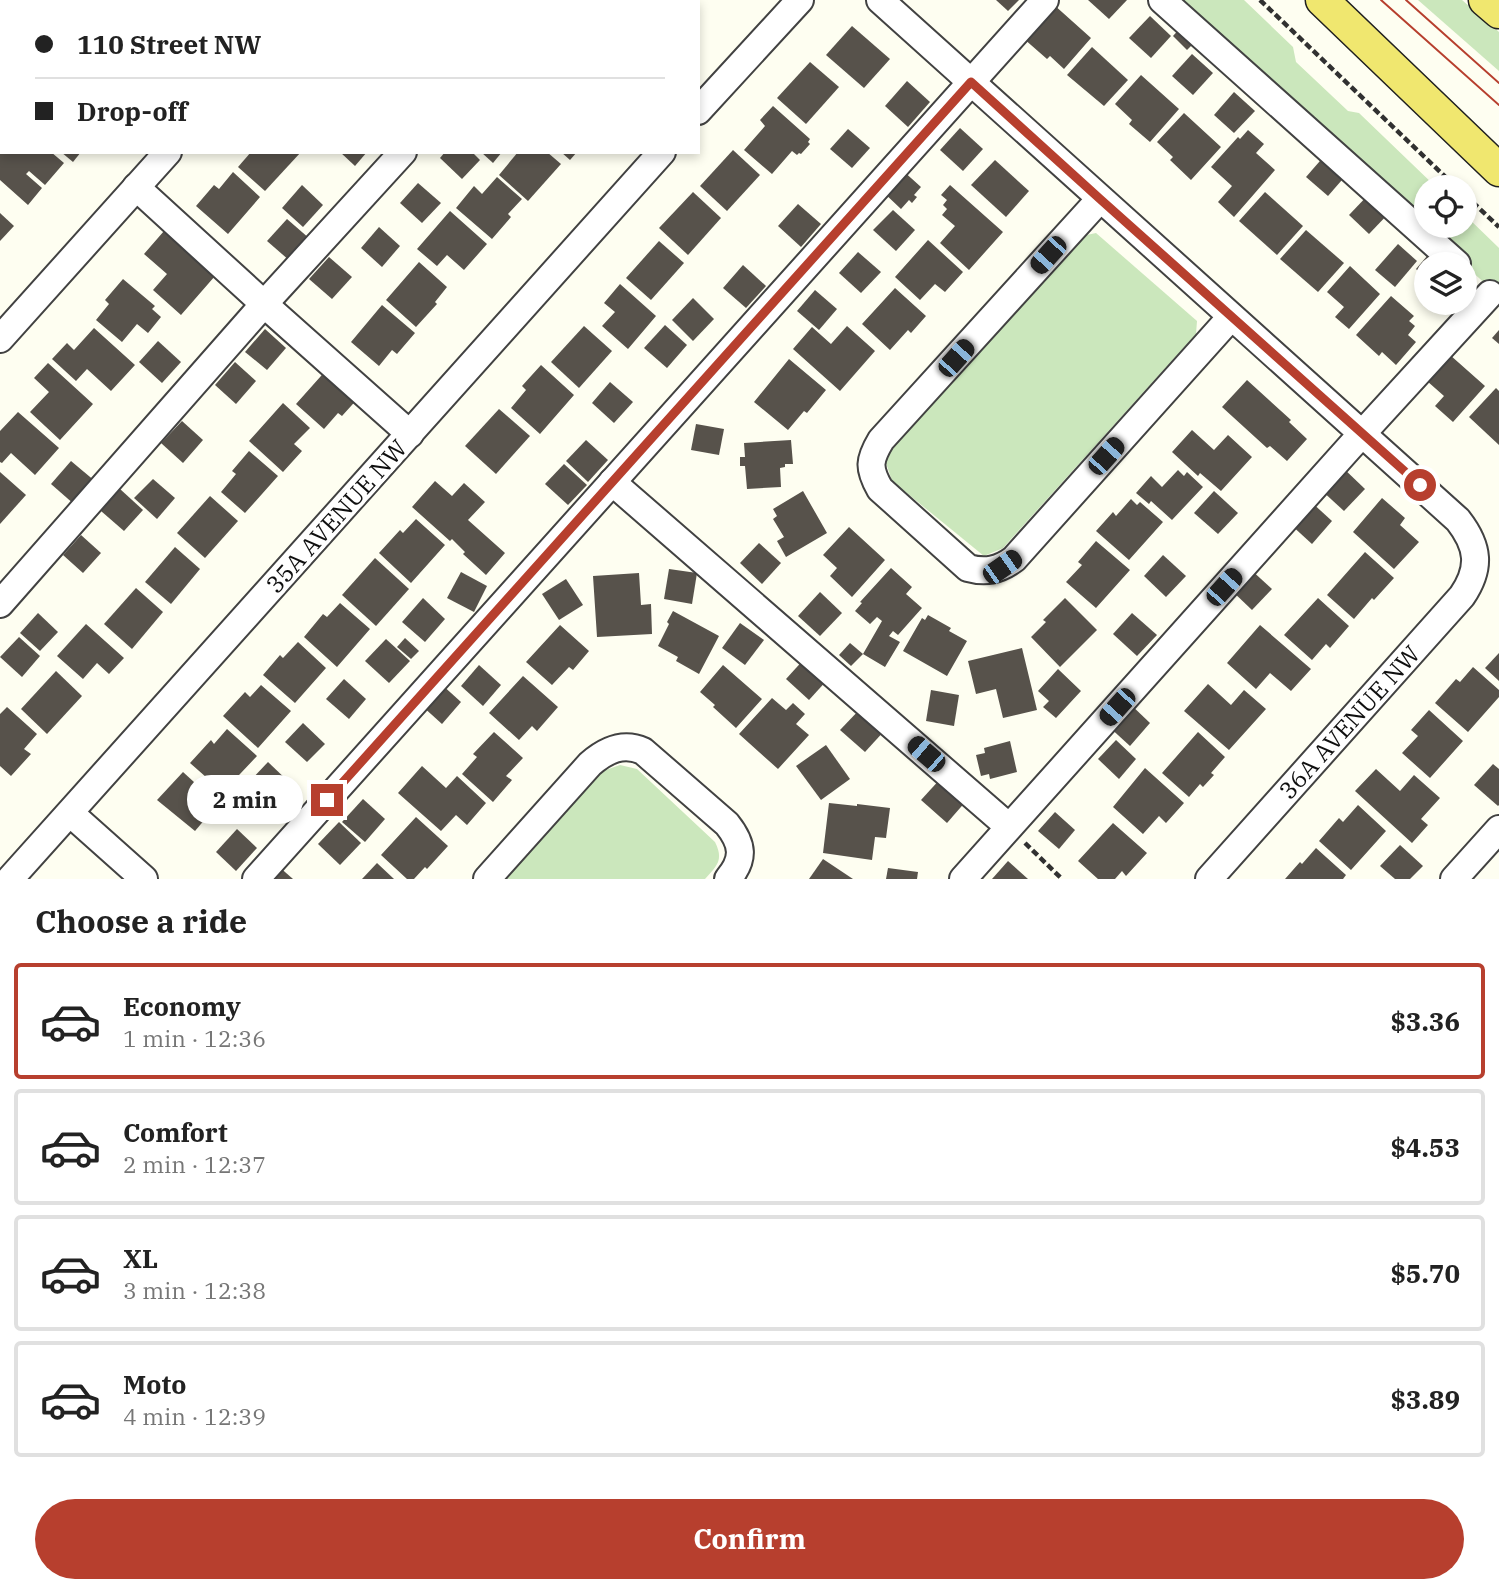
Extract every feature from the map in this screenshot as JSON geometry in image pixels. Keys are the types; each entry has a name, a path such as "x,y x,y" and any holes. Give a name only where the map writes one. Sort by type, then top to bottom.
{"main road":[{"path":"1322,0 1499,170"},
{"path":"1485,0 1499,12"}],"street":[{"path":"700,109 800,0"},
{"path":"880,0 1363,434"},
{"path":"256,879 1045,0"},
{"path":"1162,0 1444,252"},
{"path":"0,339 166,154"},
{"path":"0,604 264,304 401,154"},
{"name":"35A AVENUE NW","path":"10,879 660,154"},
{"path":"136,187 410,434"},
{"path":"1100,199 881,440 873,453 870,467 880,489 968,568 979,571 1002,567 1014,559 1231,317"},
{"path":"962,879 1363,434 1494,298 1477,282"},
{"name":"36A AVENUE NW","path":"1209,879 1462,596 1474,573 1477,557 1467,531 1363,434"},
{"path":"612,482 1009,827"},
{"path":"487,879 590,764 608,751 621,746 643,751 727,824 735,834 740,850 737,866 728,879"},
{"path":"70,813 144,879"},
{"path":"1454,879 1499,829"}],"path":[{"path":"1260,0 1443,175"},
{"path":"1477,206 1499,227"},
{"path":"1009,827 1062,879"}],"green space":[{"path":"1170,0 1244,0 1293,47 1296,62 1348,111 1359,113 1424,175 1414,175 1414,220"},
{"path":"1418,0 1462,0 1499,32 1499,71"},
{"path":"1477,227 1499,248 1499,296 1477,276 1477,252 1450,252 1435,238 1477,238"},
{"path":"1096,233 1197,321 1196,334 1003,548 984,556 892,481 886,463 890,446 1082,236"},
{"path":"620,765 637,769 715,842 719,854 718,862 705,879 506,879 600,772"}],"building":[{"path":"996,0 1019,0 1008,11"},
{"path":"1088,0 1127,0 1109,19"},
{"path":"1053,4 1091,38 1064,69 1050,56 1047,59 1023,38"},
{"path":"1150,16 1171,36 1151,58 1129,38"},
{"path":"852,26 890,59 864,88 826,55"},
{"path":"1181,27 1196,41 1187,50 1173,36"},
{"path":"1092,47 1128,80 1104,106 1067,75"},
{"path":"1192,54 1213,73 1193,95 1172,76"},
{"path":"810,62 839,87 806,124 777,98"},
{"path":"1141,75 1179,109 1150,142 1129,124 1132,120 1115,104"},
{"path":"907,81 930,102 908,127 885,106"},
{"path":"1234,92 1255,111 1234,133 1214,115"},
{"path":"773,106 810,139 810,144 801,154 797,155 792,151 772,174 744,150 765,126 760,120"},
{"path":"1184,113 1221,147 1191,180 1170,160 1173,157 1157,142"},
{"path":"960,128 983,149 963,171 940,150"},
{"path":"848,129 870,148 852,168 830,149"},
{"path":"1248,130 1264,144 1256,153 1275,170 1234,217 1218,202 1232,186 1211,167 1238,137 1240,139"},
{"path":"733,150 760,175 727,211 700,186"},
{"path":"0,154 53,154 64,163 45,185 29,171 26,174 42,188 28,205 0,180"},
{"path":"63,154 79,154 73,162"},
{"path":"249,154 299,154 265,191 238,167"},
{"path":"342,154 365,154 355,166"},
{"path":"443,154 474,154 480,160 462,179 440,158"},
{"path":"483,154 500,154 493,163"},
{"path":"516,154 549,154 561,164 528,201 499,175"},
{"path":"563,154 575,154 570,160"},
{"path":"1326,154 1348,173 1328,196 1306,177"},
{"path":"995,160 1029,191 1006,217 971,185"},
{"path":"901,169 921,187 914,195 917,197 912,203 909,200 901,209 882,191"},
{"path":"233,172 260,197 228,234 196,206 214,185 219,189"},
{"path":"497,177 522,199 508,214 511,217 492,239 456,208 474,186 482,194"},
{"path":"418,183 441,203 422,223 400,203"},
{"path":"302,185 323,205 303,227 282,208"},
{"path":"950,185 1003,232 969,270 940,243 955,226 942,215 947,209 943,205 947,200 941,195"},
{"path":"693,192 721,218 688,255 659,228"},
{"path":"1265,192 1303,226 1277,255 1239,221"},
{"path":"1370,193 1390,212 1369,234 1349,215"},
{"path":"798,204 821,224 801,247 778,226"},
{"path":"893,210 915,230 896,251 873,230"},
{"path":"450,211 487,244 464,270 447,255 437,266 417,249"},
{"path":"0,213 14,226 0,241"},
{"path":"287,219 310,239 290,261 267,241"},
{"path":"379,227 400,246 382,267 361,248"},
{"path":"1306,230 1344,263 1318,292 1280,259"},
{"path":"164,231 215,276 181,315 153,290 167,274 144,254"},
{"path":"928,240 963,272 945,292 935,284 920,300 895,277"},
{"path":"659,241 684,263 651,300 626,278"},
{"path":"1398,244 1414,258 1414,265 1395,287 1375,270"},
{"path":"858,252 881,272 861,293 839,273"},
{"path":"329,257 352,277 332,299 309,279"},
{"path":"419,262 447,287 435,302 437,304 416,327 386,300"},
{"path":"743,265 766,286 746,308 723,288"},
{"path":"1350,266 1380,294 1349,329 1335,317 1344,307 1327,292"},
{"path":"123,279 155,306 152,309 161,317 148,333 137,324 122,342 96,320 109,304 105,300"},
{"path":"620,284 656,316 628,349 602,326 615,312 604,303"},
{"path":"895,288 926,316 911,333 908,330 890,350 862,324"},
{"path":"815,290 837,309 819,330 797,311"},
{"path":"1391,296 1414,316 1409,321 1415,326 1408,335 1416,342 1396,365 1382,352 1379,356 1356,335"},
{"path":"693,298 714,319 693,341 672,320"},
{"path":"382,305 415,333 397,354 392,350 379,366 351,342"},
{"path":"665,325 687,345 667,368 644,348"},
{"path":"584,326 612,351 579,388 551,362"},
{"path":"847,326 875,351 840,391 793,349 812,327 831,344"},
{"path":"94,328 135,365 111,391 87,369 76,381 52,359 67,343 74,350"},
{"path":"265,329 286,348 267,370 245,352"},
{"path":"1499,330 1499,344 1492,338"},
{"path":"158,341 181,362 162,383 139,362"},
{"path":"1450,355 1485,386 1453,422 1435,406 1444,396 1427,381"},
{"path":"789,359 826,390 788,430 754,402"},
{"path":"235,362 256,381 236,404 215,385"},
{"path":"48,363 93,404 60,440 30,412 49,392 34,378"},
{"path":"541,365 574,395 540,434 511,408 526,390 522,386"},
{"path":"329,367 361,395 342,416 338,413 324,429 296,404"},
{"path":"1247,380 1291,420 1289,422 1307,439 1287,461 1270,446 1267,448 1222,407"},
{"path":"610,382 633,402 614,423 592,403"},
{"path":"1496,388 1499,391 1499,445 1469,417"},
{"path":"283,403 310,428 294,444 302,451 283,472 249,441"},
{"path":"499,409 530,436 496,474 465,446"},
{"path":"18,412 59,448 35,475 11,453 0,462 0,431"},
{"path":"182,421 203,440 183,463 161,443"},
{"path":"696,424 724,429 719,455 691,450"},
{"path":"1192,430 1214,450 1228,435 1252,457 1221,491 1200,473 1198,476 1172,452"},
{"path":"586,440 608,460 588,482 566,461"},
{"path":"791,440 793,464 785,464 785,467 780,468 781,487 747,489 745,466 740,466 740,457 745,457 744,443"},
{"path":"249,451 278,476 245,513 221,492 236,474 232,471"},
{"path":"71,461 96,482 75,505 51,484"},
{"path":"564,464 587,485 568,505 545,484"},
{"path":"1341,466 1365,489 1344,511 1320,489"},
{"path":"1178,470 1184,476 1187,472 1203,487 1172,520 1151,501 1149,504 1136,493 1151,476 1162,487"},
{"path":"0,472 26,495 0,524"},
{"path":"153,479 175,498 157,519 134,498"},
{"path":"435,481 452,496 464,483 485,502 468,520 505,553 486,575 463,554 465,552 452,539 450,541 412,507"},
{"path":"120,489 143,510 124,531 101,511"},
{"path":"803,491 827,533 786,557 777,541 784,537 773,519 777,516 773,509"},
{"path":"1214,491 1238,513 1218,534 1194,513"},
{"path":"210,496 238,521 205,558 177,533"},
{"path":"1382,498 1405,518 1400,525 1419,542 1394,569 1353,532"},
{"path":"1131,499 1137,505 1140,502 1163,522 1129,560 1096,531 1113,512 1116,516"},
{"path":"1309,500 1332,521 1312,544 1289,523"},
{"path":"416,519 445,545 411,583 379,553 400,530 403,533"},
{"path":"849,527 885,560 852,597 830,576 837,568 823,555"},
{"path":"81,535 101,553 83,573 63,555"},
{"path":"1096,541 1130,570 1096,608 1066,582 1082,565 1078,562"},
{"path":"759,543 781,563 762,584 740,563"},
{"path":"175,547 200,569 171,604 145,582"},
{"path":"1365,552 1394,578 1354,619 1327,595"},
{"path":"1163,555 1186,576 1166,597 1144,576"},
{"path":"375,558 409,589 376,626 342,595"},
{"path":"891,568 912,587 906,594 922,608 898,635 893,631 889,636 900,642 885,667 863,654 882,621 877,617 870,624 855,611"},
{"path":"1249,568 1272,589 1252,610 1230,589"},
{"path":"669,569 697,573 692,604 664,599"},
{"path":"461,572 487,586 474,612 447,598"},
{"path":"639,573 641,605 651,604 652,634 597,637 593,576"},
{"path":"566,579 583,605 559,620 542,594"},
{"path":"136,588 163,612 132,649 104,624"},
{"path":"820,592 842,613 820,636 798,616"},
{"path":"423,598 445,619 425,642 402,622"},
{"path":"1065,598 1097,630 1060,667 1031,637 1046,622 1043,620"},
{"path":"1318,598 1349,626 1330,648 1326,644 1312,660 1284,635"},
{"path":"340,603 370,629 337,667 304,637 323,614 327,617"},
{"path":"673,611 719,636 699,674 676,661 678,657 658,646"},
{"path":"38,613 58,632 40,651 20,633"},
{"path":"1132,613 1157,635 1137,656 1113,634"},
{"path":"928,615 967,641 947,676 903,651 922,618 925,620"},
{"path":"740,623 764,640 745,665 722,648"},
{"path":"86,624 124,658 109,674 97,663 83,679 57,656"},
{"path":"560,625 589,651 573,670 569,667 552,685 526,662"},
{"path":"1260,625 1311,669 1291,691 1270,673 1256,689 1227,663"},
{"path":"19,637 40,656 22,677 0,657"},
{"path":"405,638 419,651 411,659 397,647"},
{"path":"386,639 410,661 389,683 365,661"},
{"path":"298,642 326,668 295,703 263,675 280,655 283,658"},
{"path":"850,643 863,654 851,666 839,655"},
{"path":"1022,648 1037,710 1003,718 996,689 976,694 968,661"},
{"path":"1499,653 1499,681 1485,668"},
{"path":"806,657 829,678 809,700 786,679"},
{"path":"479,665 501,685 483,706 461,686"},
{"path":"723,665 762,699 736,728 700,692"},
{"path":"1473,667 1499,690 1499,697 1468,732 1435,703 1456,679 1460,682"},
{"path":"1058,669 1081,691 1056,718 1043,707 1049,701 1038,691"},
{"path":"56,671 82,696 47,734 21,709"},
{"path":"523,676 558,707 537,731 532,726 519,740 489,713"},
{"path":"344,679 366,699 349,719 326,699"},
{"path":"440,683 461,702 442,724 421,705"},
{"path":"1208,684 1231,705 1244,690 1266,709 1229,750 1184,711"},
{"path":"261,685 291,711 258,748 223,716 245,692 250,697"},
{"path":"931,690 959,695 954,726 926,721"},
{"path":"772,698 786,710 793,703 805,714 796,724 809,735 778,769 739,734"},
{"path":"1128,702 1150,723 1130,746 1107,725"},
{"path":"7,707 37,734 24,749 31,754 11,776 0,766 0,714"},
{"path":"862,707 886,729 865,752 840,730"},
{"path":"1429,710 1463,741 1430,778 1402,753 1418,736 1411,730"},
{"path":"303,723 325,744 307,762 285,742"},
{"path":"227,729 257,756 223,792 190,763 211,740 214,744"},
{"path":"494,732 523,758 506,776 512,780 493,802 462,774 477,757 473,754"},
{"path":"1198,732 1225,757 1211,773 1214,775 1203,787 1200,784 1189,797 1162,773"},
{"path":"1116,740 1136,759 1119,779 1098,759"},
{"path":"1010,741 1017,772 990,779 989,774 981,776 976,755 985,753 984,748"},
{"path":"826,745 850,779 821,800 796,766"},
{"path":"268,762 290,783 268,806 246,785"},
{"path":"1493,764 1499,769 1498,806 1474,785"},
{"path":"422,766 446,788 457,776 486,803 467,825 456,815 441,831 398,793"},
{"path":"1145,768 1184,803 1166,823 1159,816 1143,834 1113,807"},
{"path":"1376,769 1400,791 1414,775 1440,798 1421,819 1428,825 1412,843 1355,791"},
{"path":"183,772 218,804 195,831 157,800"},
{"path":"942,777 967,800 947,823 921,800"},
{"path":"363,799 385,819 365,842 342,822"},
{"path":"829,803 890,808 886,838 875,837 872,860 823,853"},
{"path":"1358,805 1386,831 1351,870 1319,841 1339,818 1343,822"},
{"path":"1055,812 1075,830 1059,849 1038,831"},
{"path":"416,817 448,846 427,869 425,867 414,879 407,879 381,855"},
{"path":"339,822 361,843 340,865 318,844"},
{"path":"1113,823 1147,853 1126,876 1122,871 1115,879 1098,879 1078,861"},
{"path":"237,829 257,848 236,871 216,852"},
{"path":"1400,845 1423,866 1410,879 1395,879 1380,866"},
{"path":"1316,848 1346,875 1343,879 1285,879 1300,862 1302,864"},
{"path":"823,859 853,879 809,879"},
{"path":"1008,861 1028,879 992,879"},
{"path":"377,863 394,879 362,879"},
{"path":"277,865 293,879 264,879"},
{"path":"888,868 918,872 917,879 886,879"}],"tram line":[{"path":"1381,0 1499,105"},
{"path":"1406,0 1499,83"}],"route":[{"path":"327,800 971,82 1420,485"}]}
